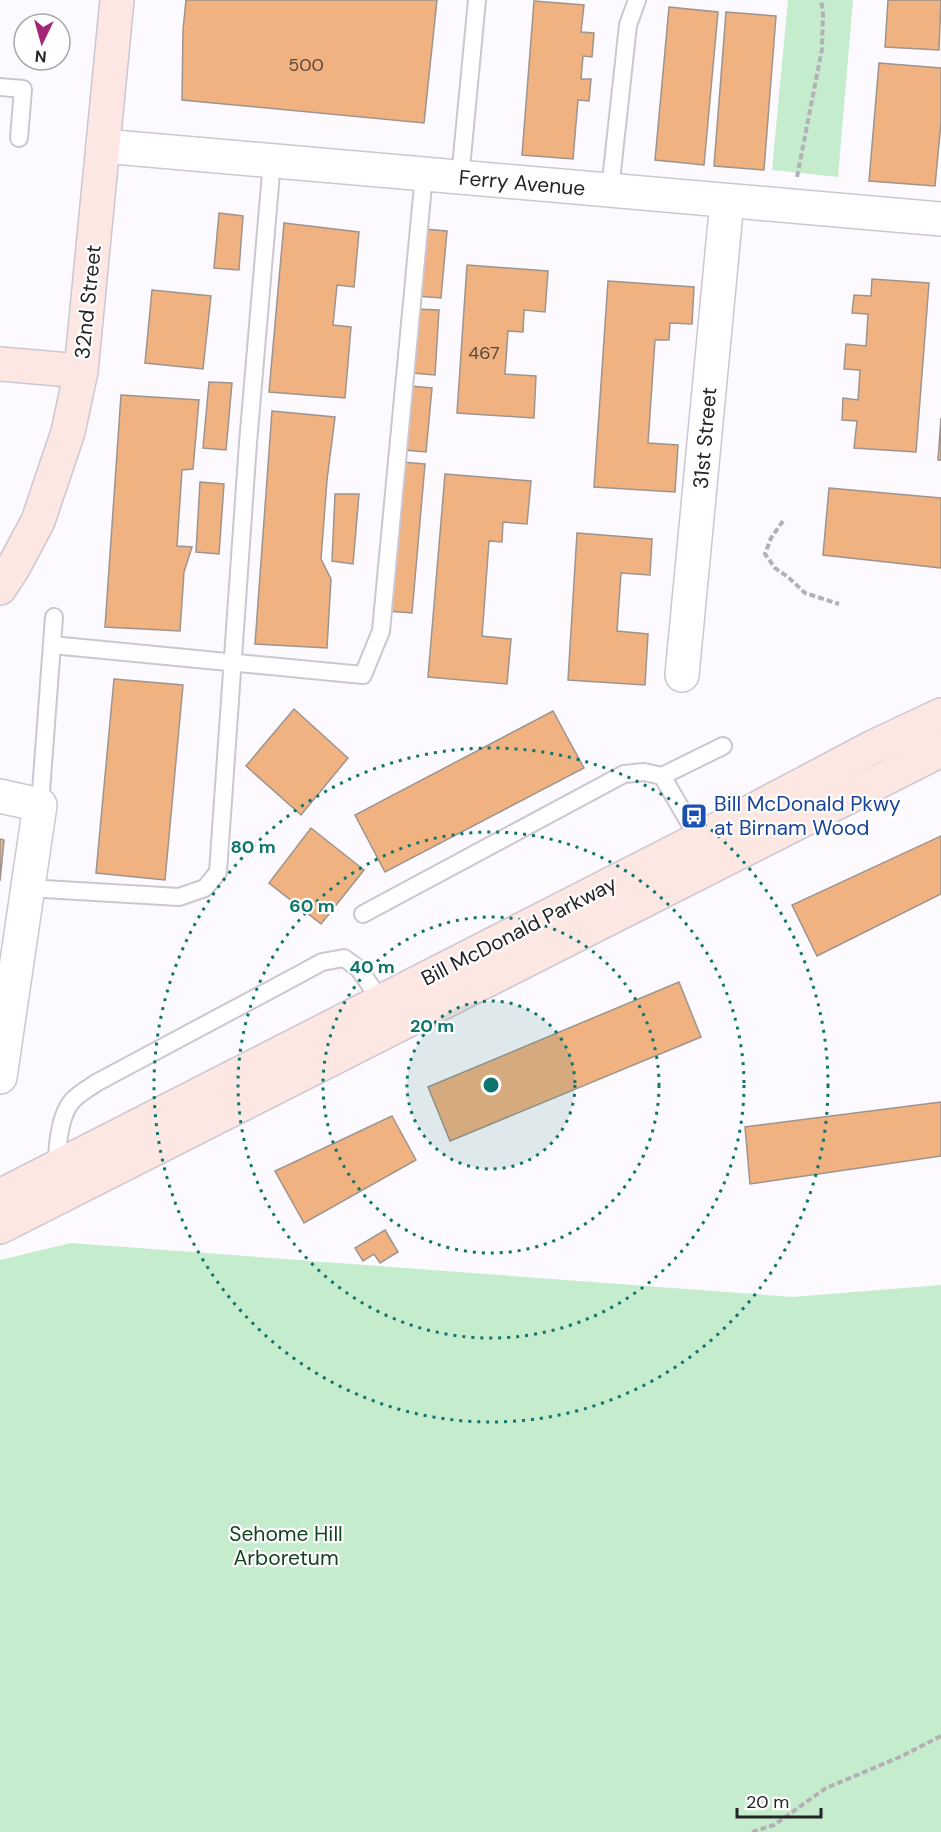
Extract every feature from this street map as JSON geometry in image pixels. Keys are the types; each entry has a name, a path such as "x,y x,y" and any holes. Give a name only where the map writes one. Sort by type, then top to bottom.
{"main road":[{"name":"32nd Street","path":"0,588 38,521 69,432 81,371 117,0"},
{"path":"0,364 81,371"},
{"name":"Bill McDonald Parkway","path":"0,1196 699,839 873,747 941,716"},
{"name":"Bill McDonald Parkway","path":"0,1227 941,750"}],"street":[{"name":"Ferry Avenue","path":"103,146 941,219"},
{"name":"31st Street","path":"682,675 727,201"},
{"path":"0,796 40,805 0,1077"}],"lane":[{"path":"460,178 477,0"},
{"path":"610,190 628,25 637,0"},
{"path":"0,87 23,89 19,138"},
{"path":"27,888 179,897 205,888 218,872 249,431 272,161"},
{"path":"52,645 363,675 381,631 424,175"},
{"path":"40,805 54,617"},
{"path":"363,914 624,774 644,772 662,776 723,747"},
{"path":"662,776 699,839"},
{"path":"57,1167 57,1144 62,1123 72,1100 96,1083 322,962 344,958 359,969 381,1001"}],"path":[{"path":"791,205 822,49 821,0"},
{"path":"783,521 771,538 765,554 775,568 805,593 839,604"},
{"path":"752,1832 774,1825 826,1788 900,1757 941,1736"}],"green space":[{"path":"788,0 853,0 838,177 772,170"},
{"name":"Sehome Hill Arboretum","path":"71,1243 793,1297 941,1285 941,1832 0,1832 0,1260"}],"building":[{"path":"186,0 437,0 424,123 182,100"},
{"path":"888,0 941,0 939,50 885,47"},
{"path":"534,1 584,5 581,32 594,33 592,57 583,56 581,79 591,79 589,101 578,100 573,159 522,155"},
{"path":"669,7 718,12 704,165 655,160"},
{"path":"726,12 776,16 764,170 714,166"},
{"path":"879,63 941,68 941,122 935,186 869,181"},
{"path":"219,213 243,216 239,270 214,268"},
{"path":"284,223 359,232 354,287 337,285 333,325 351,327 345,398 269,392"},
{"path":"423,229 447,231 441,298 417,296"},
{"path":"467,265 548,271 545,312 524,310 523,332 508,331 505,374 536,376 534,418 457,413"},
{"path":"872,279 929,283 916,452 854,448 857,421 842,420 843,398 858,400 860,370 844,369 846,344 866,346 868,314 852,313 854,295 871,296"},
{"path":"608,281 694,287 692,324 670,323 669,340 655,340 648,443 678,445 675,492 594,487"},
{"path":"152,290 211,296 203,369 145,363"},
{"path":"416,309 439,310 435,375 412,373"},
{"path":"209,382 232,383 226,450 203,448"},
{"path":"410,386 432,388 426,452 404,450"},
{"path":"121,395 199,400 193,469 182,470 177,546 192,547 184,572 180,631 105,627"},
{"path":"272,411 335,417 321,559 331,579 327,648 255,644"},
{"path":"941,418 941,460 938,460"},
{"path":"402,462 425,464 412,613 388,611"},
{"path":"445,474 531,481 527,524 503,522 502,542 489,541 482,636 511,639 507,684 428,677"},
{"path":"200,482 224,484 219,554 196,552"},
{"path":"829,488 941,498 941,568 823,555"},
{"path":"335,494 359,494 353,564 332,561"},
{"path":"577,533 652,539 650,575 621,573 617,631 648,634 645,685 568,680"},
{"path":"114,679 183,685 165,880 96,873"},
{"path":"294,709 348,758 301,815 246,766"},
{"path":"553,711 584,768 385,872 355,815"},
{"path":"311,828 364,870 321,924 269,883"},
{"path":"941,836 941,894 817,956 792,905"},
{"path":"0,839 4,840 0,881"},
{"path":"679,982 701,1037 450,1141 428,1087"},
{"path":"941,1102 941,1156 750,1184 745,1127"},
{"path":"392,1116 416,1160 304,1223 275,1171"},
{"path":"385,1230 398,1252 380,1263 374,1254 363,1261 355,1248"}],"place":[{"name":"Bill McDonald Pkwy at Birnam Wood","path":"694,816"}]}
